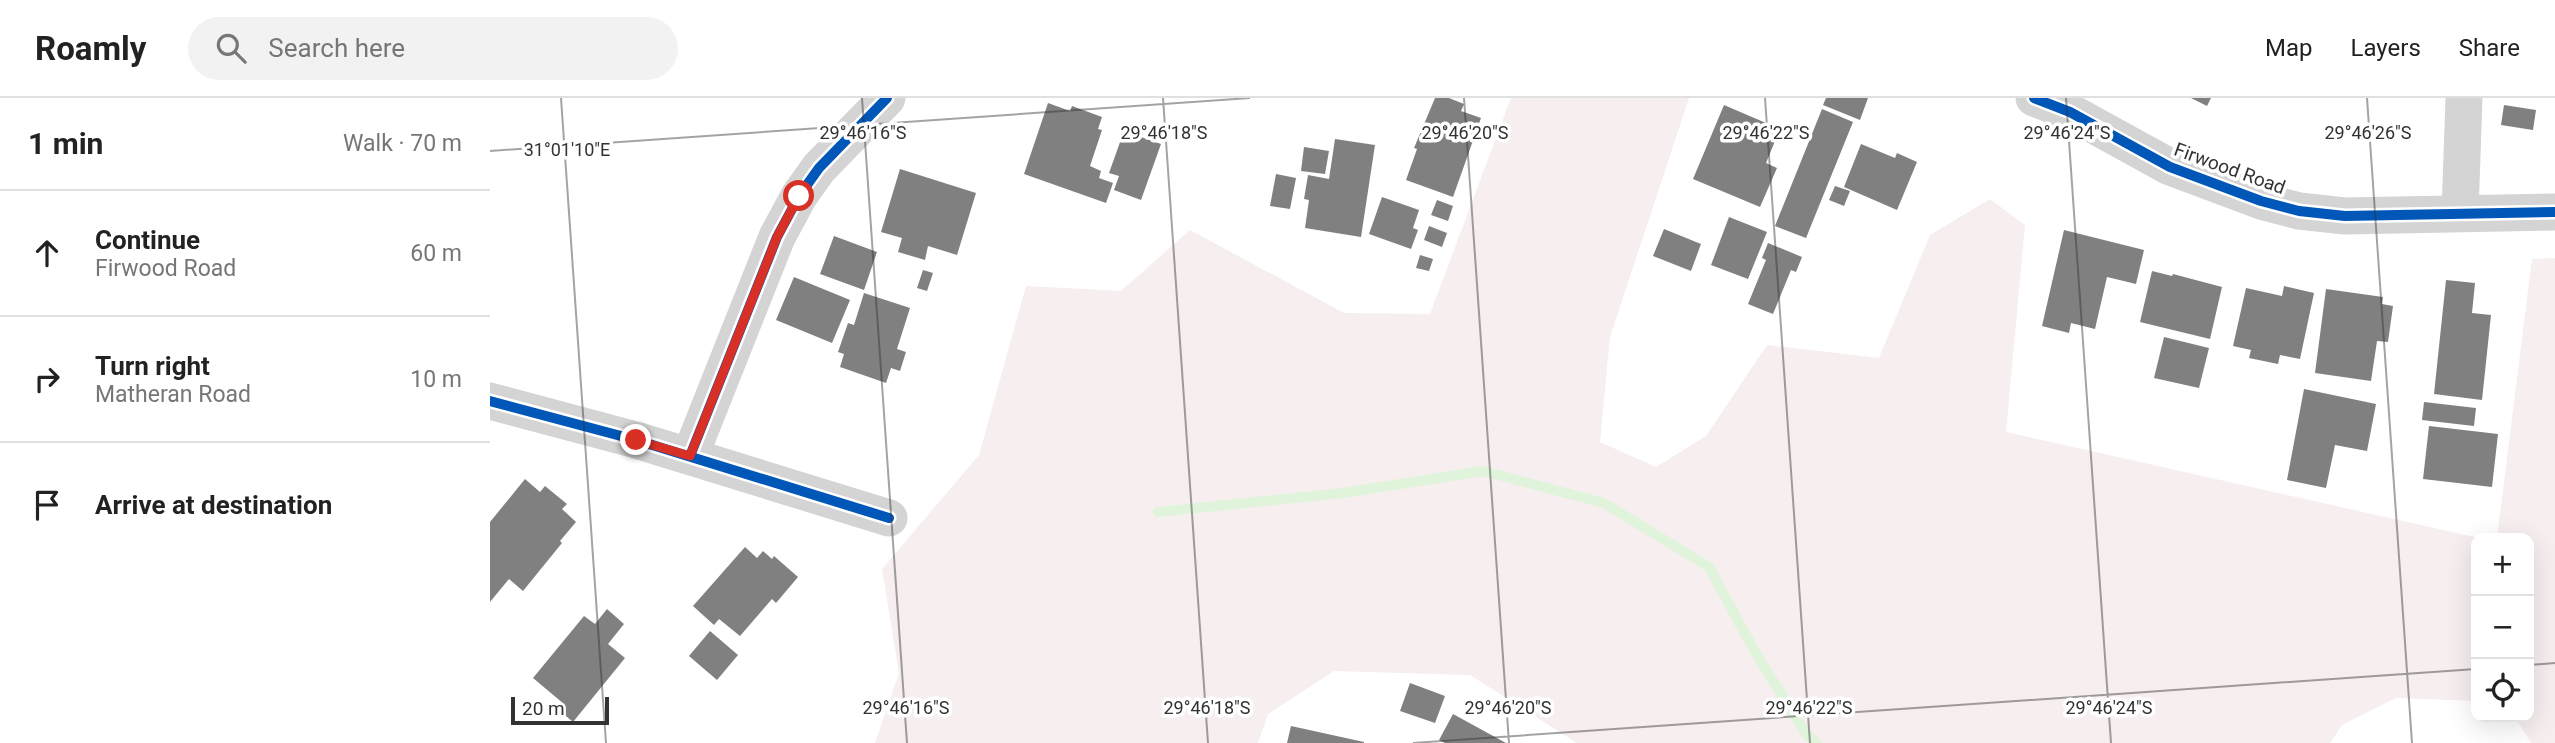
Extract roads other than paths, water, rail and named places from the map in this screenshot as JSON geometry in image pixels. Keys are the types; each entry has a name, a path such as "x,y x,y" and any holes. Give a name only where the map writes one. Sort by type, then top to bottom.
{"street":[{"path":"690,456 777,237 799,196 820,167 887,98"},
{"name":"Firwood Road","path":"2034,98 2070,112 2170,167 2299,211 2344,216 2555,212"},
{"path":"2460,213 2463,98"},
{"path":"490,401 690,456 890,518"}],"waterway":[{"path":"1158,512 1343,493 1483,471 1604,503 1709,567 1755,652 1807,735 1817,743"}]}
